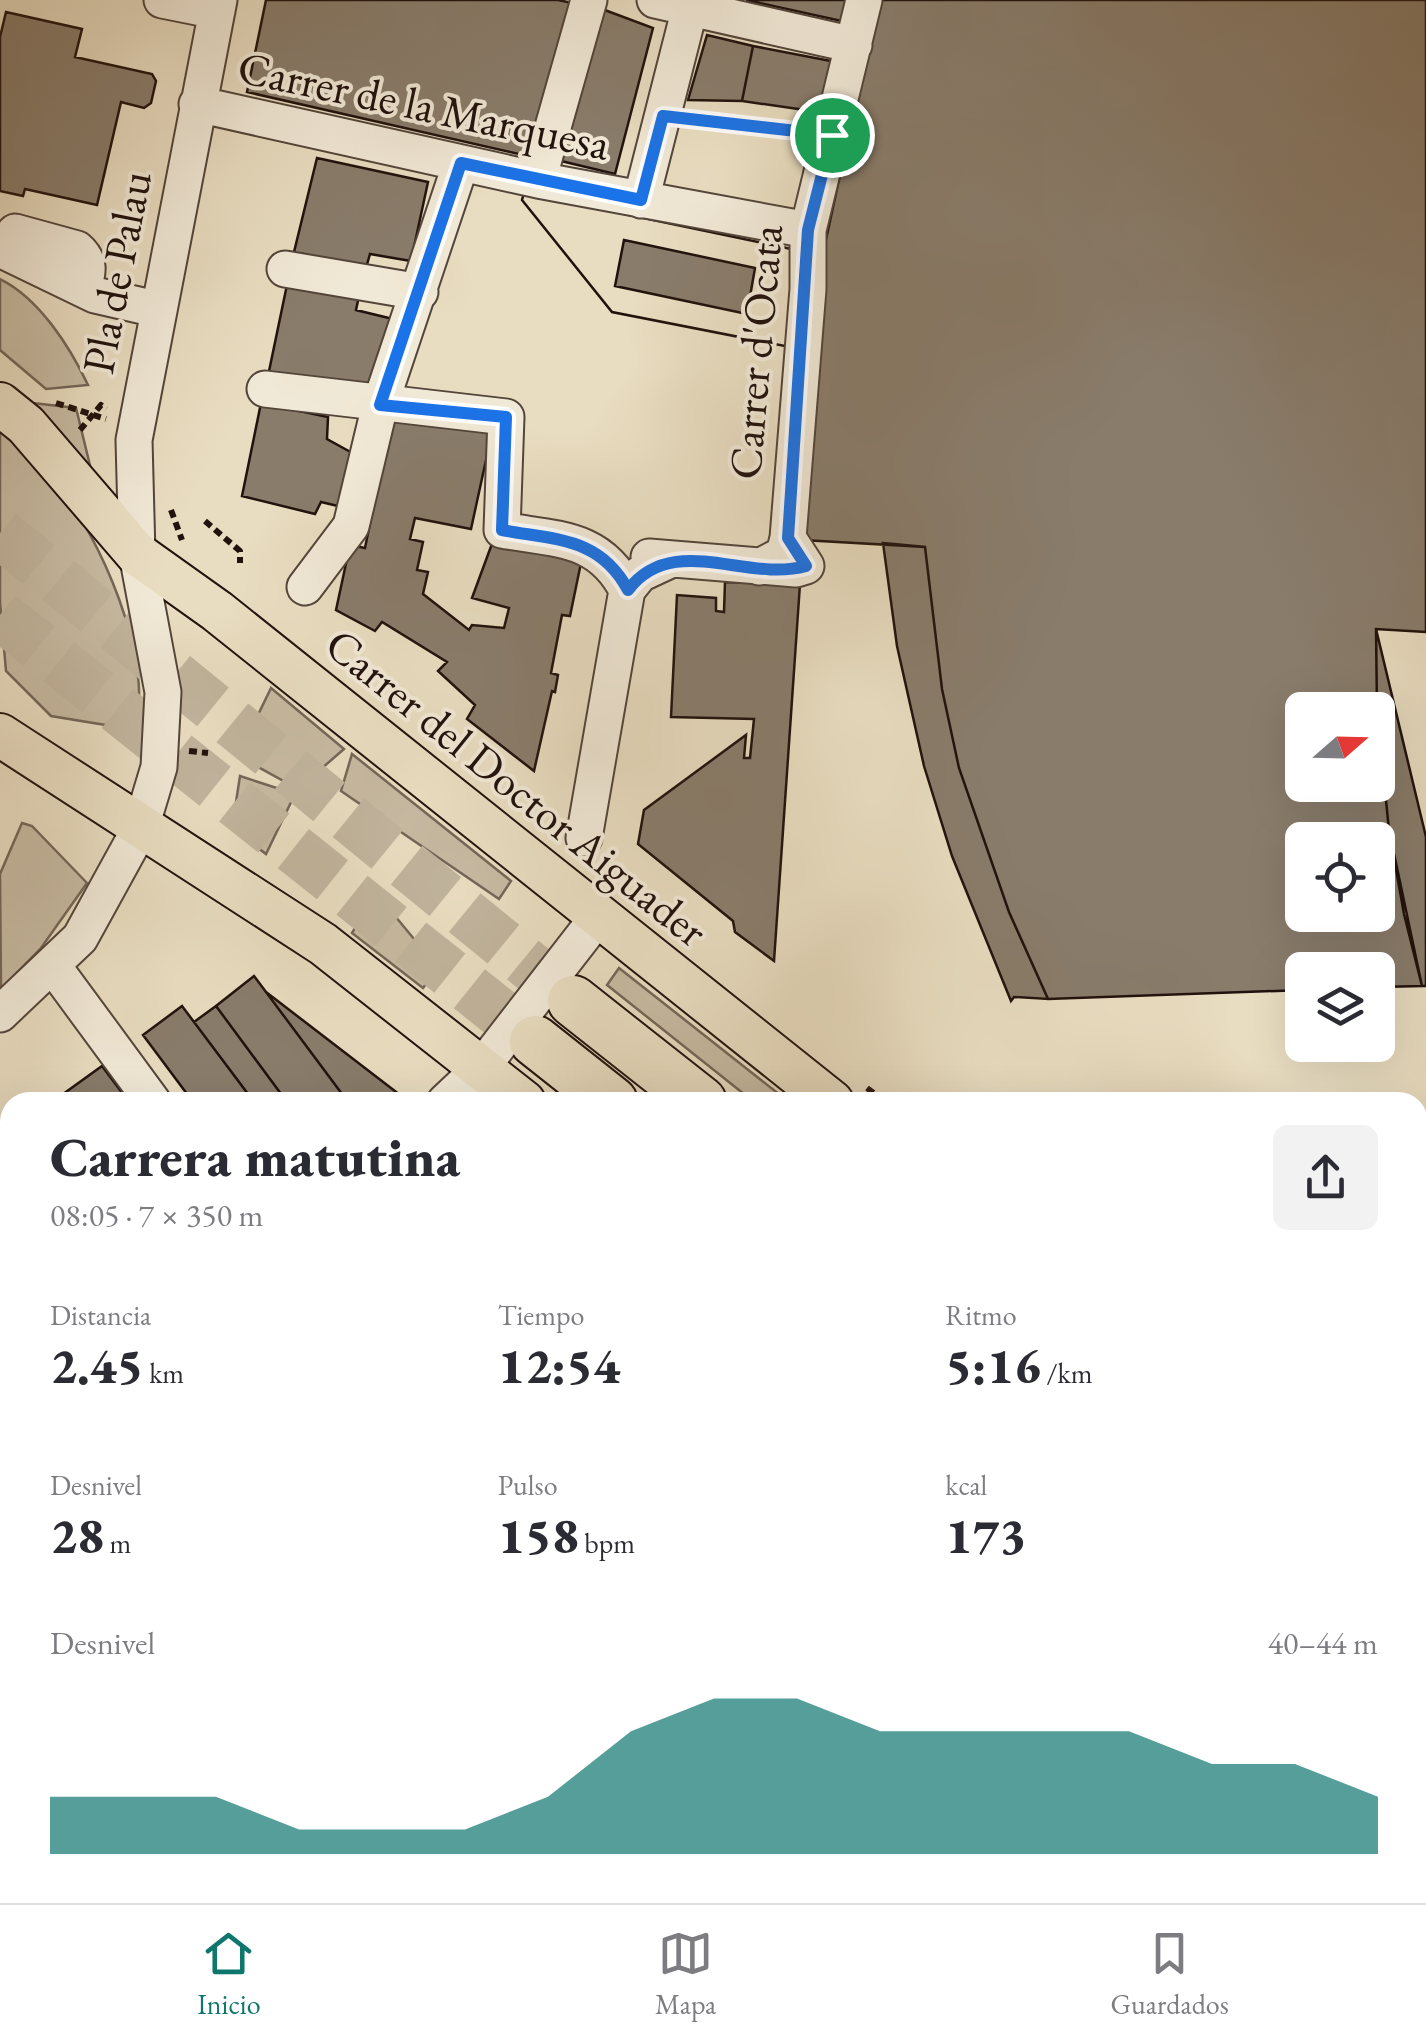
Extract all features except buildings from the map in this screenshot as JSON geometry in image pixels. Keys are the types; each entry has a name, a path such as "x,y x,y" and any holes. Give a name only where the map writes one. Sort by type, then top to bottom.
{"highway":[{"path":"572,1001 687,1092"},
{"path":"534,1042 599,1092"}],"main road":[{"name":"Carrer del Doctor Aiguader","path":"0,404 26,425 137,554 217,611 819,1092"},
{"path":"0,735 322,944 511,1092"}],"street":[{"name":"Pla de Palau","path":"0,1014 80,938 140,827 159,767 163,692 137,554 134,440 156,309 218,5 162,0"},
{"path":"538,180 589,0"},
{"path":"655,0 691,3 854,45"},
{"name":"Carrer d'Ocata","path":"670,560 759,566 797,552 808,230 864,0"},
{"path":"641,200 691,3"},
{"name":"Carrer de la Marquesa","path":"198,104 538,180 808,230"},
{"path":"305,587 351,526 380,405 461,163"},
{"path":"0,250 83,290 156,309"},
{"path":"285,269 420,292"},
{"path":"265,389 506,417 502,530 670,560"},
{"path":"588,548 614,564 628,590"},
{"path":"584,838 628,590 640,574 670,560"},
{"path":"455,1092 481,1068 598,916"},
{"path":"53,966 147,1092"}],"path":[{"path":"663,116 832,135"},
{"path":"80,430 101,405"},
{"path":"78,407 107,420"},
{"path":"206,522 240,551 240,563"}],"shaded area":[{"path":"0,279 28,298 52,325 88,385 46,389 0,350"},
{"path":"24,402 76,408 95,486"},
{"path":"0,425 72,504 105,565 130,634 137,668 136,730 51,716 6,671 0,602"},
{"path":"271,688 344,749 298,789 238,756"},
{"path":"352,754 511,881 499,899 341,791"},
{"path":"240,776 295,794 266,854 232,828"},
{"path":"22,823 32,826 87,883 41,948 1,989 0,874"},
{"path":"376,893 438,968 423,988 352,933"},
{"path":"619,968 776,1092 741,1092 607,985"}],"tunnel":[{"path":"0,533 573,1001"},
{"path":"0,615 535,1041"}],"route":[{"path":"663,116 832,135 808,230 808,289 788,538 806,566 796,569 670,560 640,574 628,590 614,564 586,546 502,530 506,417 380,405 461,163 641,200 663,116"}]}
